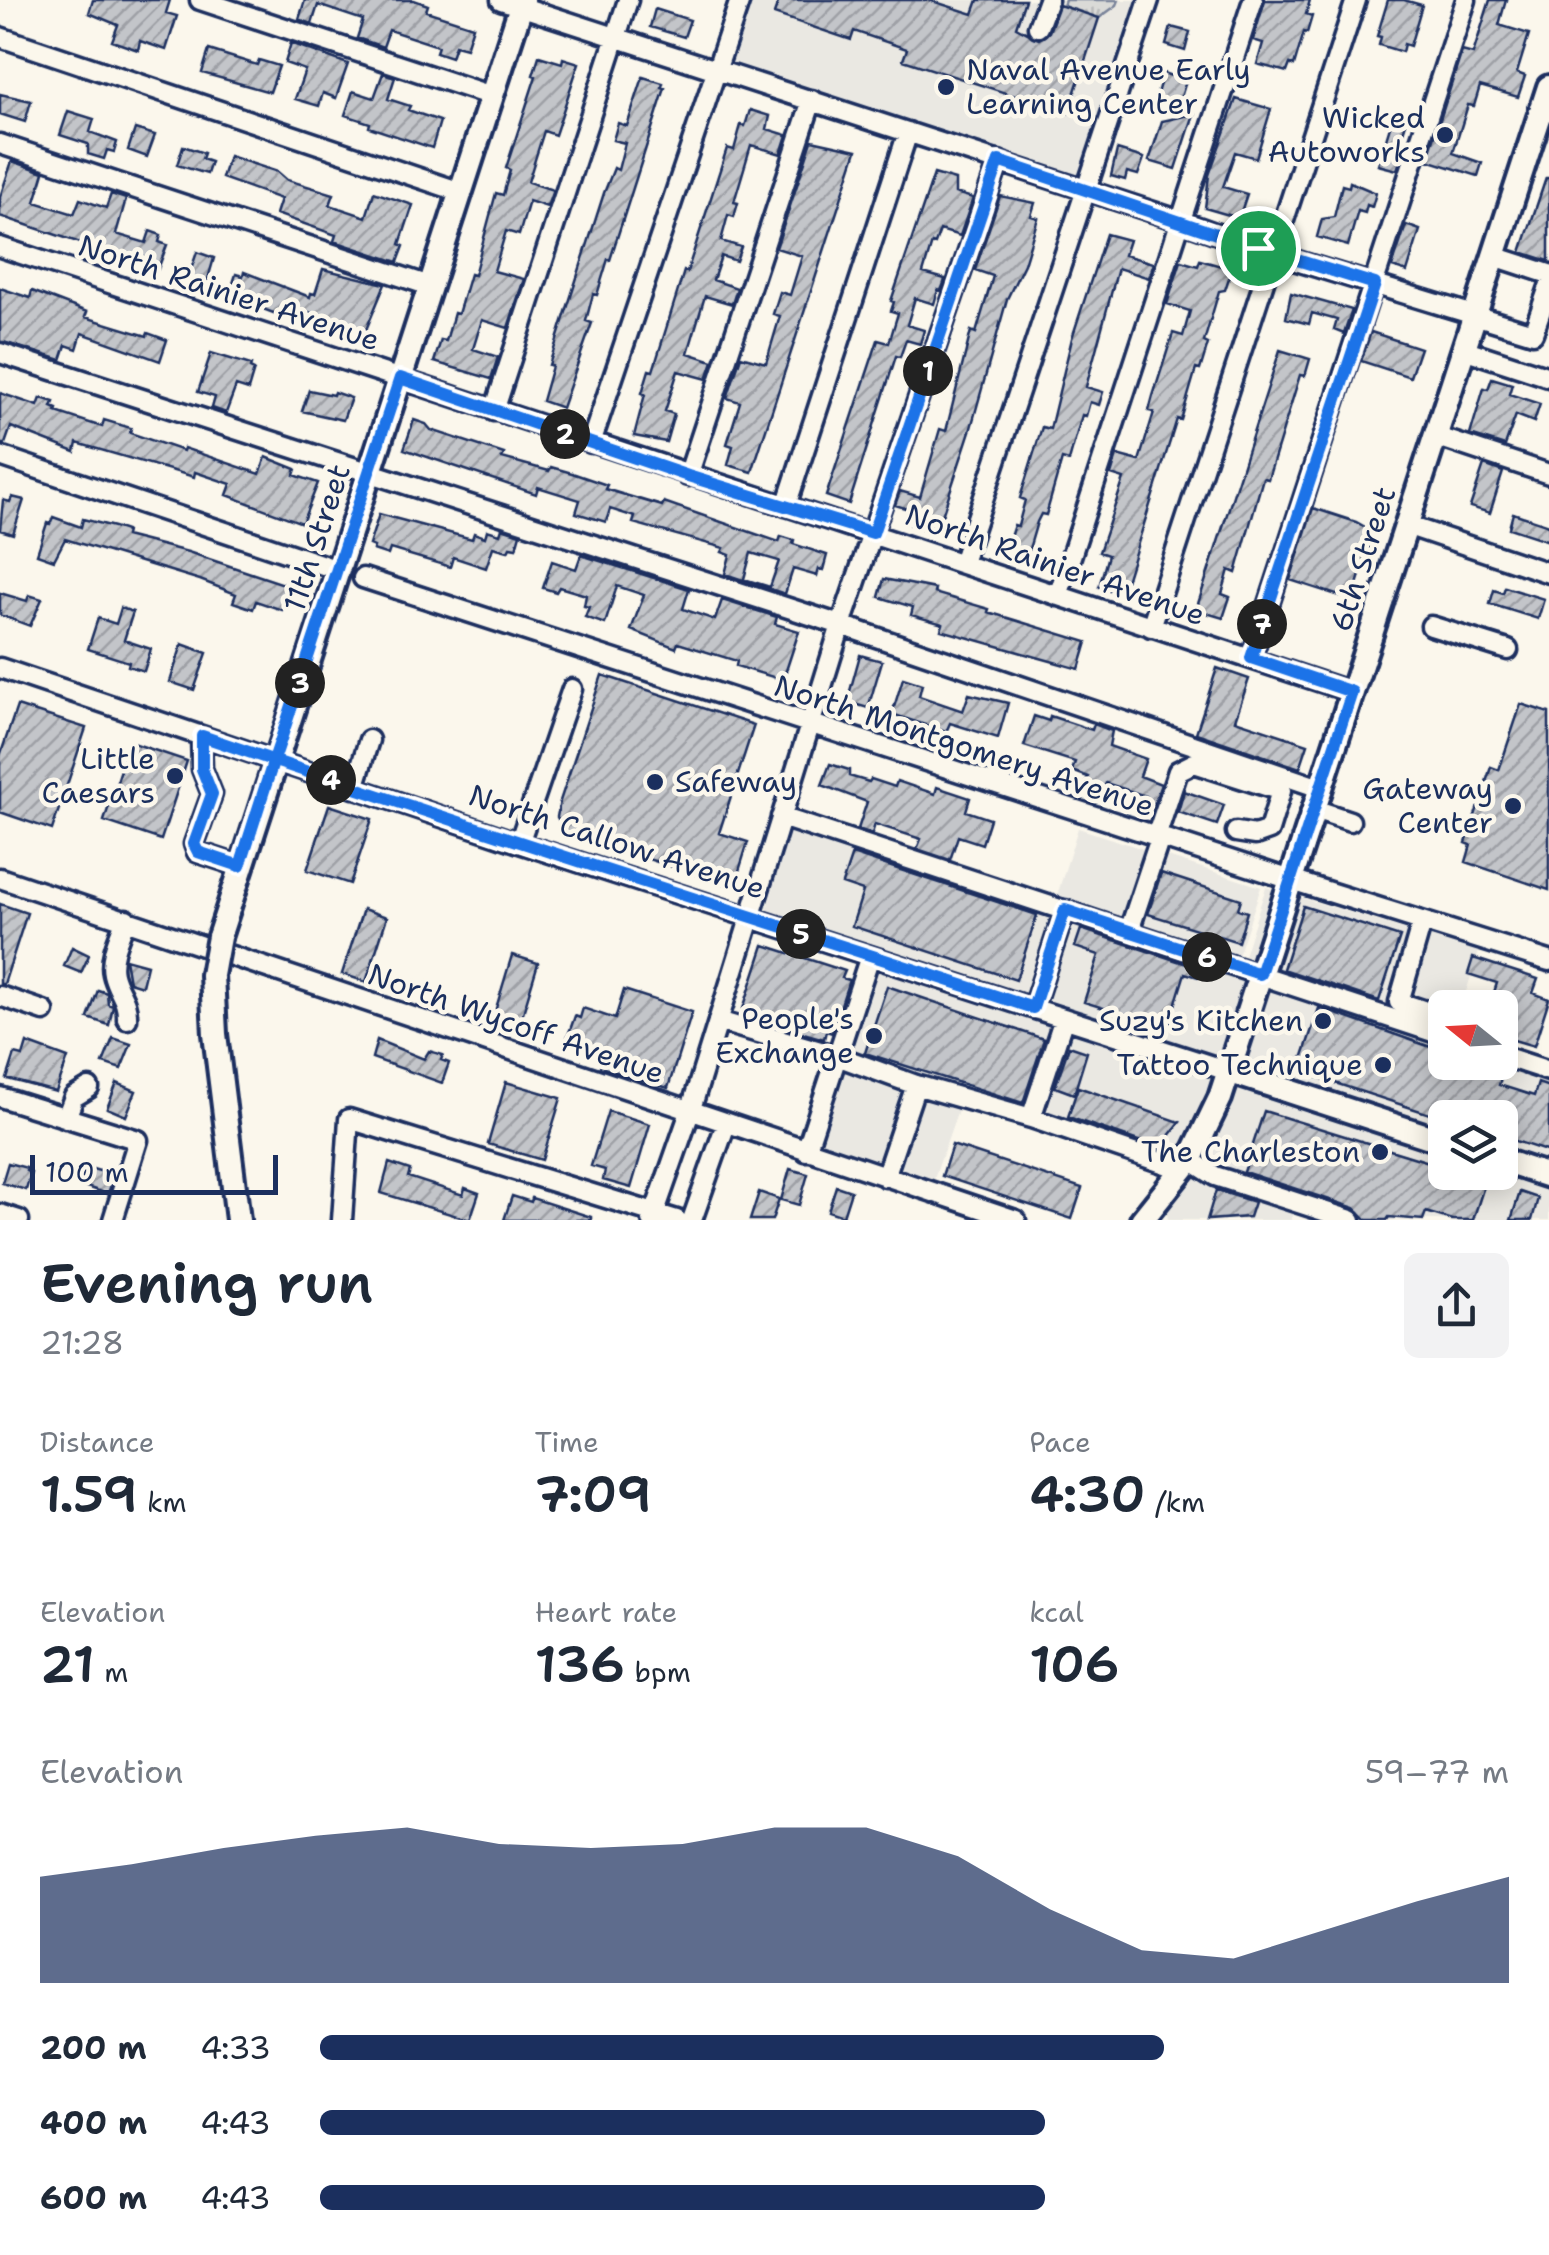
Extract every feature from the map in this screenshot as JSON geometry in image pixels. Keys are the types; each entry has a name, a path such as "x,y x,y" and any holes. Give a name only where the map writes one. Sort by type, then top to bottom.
{"main road":[{"name":"11th Street","path":"238,1220 215,1034 212,975 218,936 492,96 515,2"},
{"name":"6th Street","path":"1142,1220 1186,1165 1213,1114 1474,314 1543,125 1549,87"},
{"name":"North Callow Avenue","path":"1228,1071 1428,1136"},
{"path":"1518,1166 1549,1176"}],"street":[{"path":"200,0 492,96"},
{"path":"494,411 628,0"},
{"path":"591,443 740,0"},
{"path":"1038,27 1048,0"},
{"path":"962,563 1149,0"},
{"path":"1058,596 1253,0"},
{"path":"1151,627 1356,0"},
{"path":"1251,658 1466,0"},
{"path":"515,2 1271,253 1533,333 1549,287"},
{"path":"0,37 461,192"},
{"path":"688,476 812,100"},
{"path":"786,506 908,132"},
{"path":"0,144 430,286"},
{"path":"653,1216 690,1112 841,626 999,161"},
{"name":"North Rainier Avenue","path":"0,246 1352,692"},
{"path":"1494,256 1549,274"},
{"path":"1463,349 1549,377"},
{"path":"0,353 841,626 1317,799 1350,822"},
{"path":"1435,436 1549,474"},
{"path":"0,456 338,570"},
{"path":"1406,525 1549,573"},
{"name":"North Montgomery Avenue","path":"364,578 1549,961"},
{"path":"1431,626 1508,650"},
{"name":"North Callow Avenue","path":"0,668 519,844 1228,1071"},
{"path":"519,844 572,690"},
{"path":"202,736 202,769 212,794 194,844 198,852 240,866"},
{"path":"354,788 369,740"},
{"path":"1129,932 1178,771 1194,763 1282,791 1269,830 1255,836 1236,832"},
{"path":"780,817 1428,1030"},
{"name":"North Wycoff Avenue","path":"0,878 1016,1220"},
{"path":"1033,1008 1065,910"},
{"path":"126,919 112,966 113,977 128,1005 127,1019"},
{"path":"1422,922 1400,1002 1428,1012"},
{"path":"806,1150 870,956"},
{"path":"0,996 44,1011"},
{"path":"1031,1118 1064,1018"},
{"path":"718,1020 1351,1220"},
{"path":"1518,1060 1549,1071"},
{"path":"885,1177 916,1085"},
{"path":"66,1118 74,1097 89,1088"},
{"path":"0,1097 138,1140 112,1220"},
{"path":"345,1219 349,1119 653,1216 677,1220"},
{"path":"692,1220 726,1124"},
{"path":"0,1214 19,1220"}],"shaded area":[{"name":"Naval Avenue Early Learning Center","path":"740,0 1149,0 1086,190 717,70"},
{"path":"792,821 1241,965 1266,887 1479,952 1467,990 1428,990 1428,1080 1518,1080 1518,1065 1549,1066 1549,1220 1352,1220 1296,1204 1291,1220 1168,1220 1157,1160 963,1096 933,1182 811,1142 869,968 761,931"},
{"path":"1078,828 1261,887 1237,959 1056,899"}],"green space":[{"path":"1065,0 1119,0 1099,18 1063,6"}],"building":[{"path":"93,0 170,0 166,13 177,16 166,50 140,41 138,50 112,41 118,25 89,13"},
{"path":"305,0 414,0 428,5 426,11 473,26 466,48 455,45 451,57 436,52 438,46 389,30 383,47 357,38 363,20 318,5 312,24 299,19"},
{"path":"779,0 929,0 973,14 978,0 1025,0 1016,27 1039,39 1049,32 1059,5 1099,18 1068,113 903,60 907,49 854,31 851,40 774,14"},
{"path":"1265,0 1310,0 1306,14 1312,16 1307,33 1304,32 1294,66 1290,64 1287,72 1257,64 1263,43 1253,40"},
{"path":"1388,0 1422,5 1410,46 1404,44 1402,52 1379,45 1381,37 1377,36"},
{"path":"1490,0 1506,0 1499,25 1529,34 1517,73 1525,76 1518,97 1480,86 1474,106 1468,105 1453,153 1482,163 1478,176 1427,160 1462,51 1473,54"},
{"path":"655,9 690,20 684,37 650,27"},
{"path":"1171,27 1190,32 1185,51 1166,45"},
{"path":"291,43 348,64 336,98 323,93 319,106 295,99 305,70 285,63"},
{"path":"209,50 257,65 259,60 279,66 270,92 202,73"},
{"path":"539,56 579,63 555,135 544,131 528,182 553,190 547,207 529,201 519,235 506,231 494,271 524,279 508,328 482,320 473,349 498,357 491,379 434,362 441,340 446,341 454,313 458,314 470,274 474,275 496,193 503,195 510,170 506,168"},
{"path":"383,73 395,77 388,99 440,121 432,148 345,115 353,91 374,98"},
{"path":"1163,73 1186,81 1179,104 1156,97"},
{"path":"643,77 663,83 665,88 610,260 597,295 593,294 586,321 592,323 562,408 542,401 552,366 549,365 604,193 614,168 618,170 625,143 613,140 618,123 627,126"},
{"path":"0,94 31,101 25,122 0,114"},
{"path":"1236,99 1271,109 1256,158 1235,152 1223,187 1247,194 1239,218 1205,208 1209,175"},
{"path":"750,110 770,116 767,129 787,135 781,154 751,145 734,202 738,203 734,217 728,215 721,241 741,247 736,261 721,256 713,280 737,288 732,304 705,296 688,353 713,361 707,379 678,371 665,411 674,414 666,442 634,436 649,370 653,371 727,148 734,150"},
{"path":"68,111 94,119 90,132 117,142 114,152 107,150 104,159 88,154 88,144 60,135"},
{"path":"1394,113 1408,117 1397,150 1403,152 1397,170 1378,165"},
{"path":"1194,114 1176,169 1149,161 1162,121"},
{"path":"135,129 155,135 147,157 128,150"},
{"path":"812,140 857,150 752,472 728,465 733,446 727,444 740,402 727,398 741,356 766,363 780,316 773,314 780,292 790,295 802,256 776,248"},
{"path":"183,146 204,153 202,159 211,162 207,174 177,165"},
{"path":"1117,150 1144,158 1138,175 1127,172 1125,180 1111,176"},
{"path":"229,156 334,194 330,205 366,217 374,192 413,205 398,262 334,241 336,235 276,214 281,199 222,178"},
{"path":"12,161 44,172 35,202 74,214 80,199 106,208 111,194 126,199 116,234 146,243 150,231 161,235 159,242 167,245 158,269 0,216 0,197"},
{"path":"934,174 955,180 955,193 973,198 960,236 940,230 935,244 932,243 923,273 945,279 944,283 934,304 915,298 907,325 924,330 920,344 906,340 900,357 896,356 849,504 826,496 878,340 889,343 898,313 891,311 891,301"},
{"path":"1549,178 1549,261 1521,252"},
{"path":"1350,182 1376,193 1372,207 1367,205 1365,213 1358,211 1348,246 1317,237 1322,219 1334,217 1342,185 1349,187"},
{"path":"1000,196 1035,203 1031,216 1038,218 1024,264 1007,299 971,428 940,522 937,521 933,532 911,525 915,511 895,505 900,491 920,497 940,429 946,431 971,331 976,333 993,276 975,270"},
{"path":"1406,225 1420,230 1407,272 1392,267"},
{"path":"1106,234 1129,240 1124,255 1154,263 1149,278 1118,268 1086,387 1103,392 1099,405 1090,402 1086,416 1082,415 1069,461 1062,459 1046,515 1041,514 1037,522 1027,556 1006,549 1014,525 1018,526 1025,500 1020,498 1042,427 1050,429 1072,338"},
{"path":"197,252 214,258 207,282 188,278"},
{"path":"1200,260 1232,269 1225,290 1219,291 1200,370 1196,369 1181,420 1177,419 1122,594 1099,587 1108,555 1099,552 1124,479 1111,475 1117,455 1139,461 1154,412 1149,411 1173,333 1183,336 1190,311 1167,304 1181,261 1198,266"},
{"path":"323,269 385,284 363,337 325,325 327,318 296,308 292,320 229,296 236,274 243,276 244,272 310,297 315,294"},
{"path":"0,288 30,298 32,291 87,312 85,317 167,340 160,361 82,333 77,349 66,345 61,360 0,341"},
{"path":"1291,293 1352,310 1344,334 1334,330 1337,320 1312,313 1309,324 1286,318"},
{"path":"1371,332 1420,348 1410,377 1361,361"},
{"path":"1280,350 1310,359 1305,376 1300,375 1268,479 1263,478 1236,573 1229,570 1222,594 1230,597 1223,618 1196,610"},
{"path":"211,353 251,365 254,370 248,390 236,386 226,413 212,408 215,397 198,392"},
{"path":"1492,378 1512,384 1509,394 1540,404 1534,422 1516,415 1505,446 1470,435 1484,388 1488,389"},
{"path":"309,390 351,398 343,420 302,411"},
{"path":"0,393 38,406 41,398 54,402 56,412 102,427 104,420 131,428 130,433 260,474 266,457 296,469 294,475 318,483 302,523 227,495 231,484 195,472 194,477 77,443 75,452 11,427 5,444 0,444"},
{"path":"414,420 431,430 504,454 502,458 572,473 607,485 605,489 662,506 664,502 779,542 781,536 794,540 793,544 827,555 823,570 819,569 817,576 793,569 785,594 725,574 730,555 722,552 724,548 633,523 635,517 610,509 606,522 576,513 580,500 538,487 536,494 404,449","holes":["751,553 779,561 770,587 744,579"]},
{"path":"1484,465 1503,472 1490,513 1470,507"},
{"path":"12,497 24,500 13,534 0,530 3,500 10,502"},
{"path":"1313,508 1374,532 1352,600 1290,580"},
{"path":"1513,513 1549,525 1549,541 1509,528"},
{"path":"379,514 472,539 474,533 485,537 487,530 500,534 502,528 520,534 516,548 510,547 508,551 493,547 486,568 453,557 450,567 390,549 388,555 373,550 369,545"},
{"path":"53,517 81,527 83,519 114,527 126,531 125,536 290,586 282,610 256,601 253,609 233,602 236,594 200,580 65,539 54,560 37,554 47,523"},
{"path":"581,555 689,589 683,609 715,620 722,600 777,617 775,624 799,631 783,680 736,666 737,661 678,643 676,648 631,630 644,595 617,586 605,624 585,617 589,607 584,606 586,595 559,587 556,592 543,588 552,561 576,569"},
{"path":"884,579 935,589 934,593 989,609 988,612 1087,642 1079,669 941,630 943,624 911,615 913,607 879,597"},
{"path":"1505,587 1544,599 1538,619 1490,604 1494,590 1503,593"},
{"path":"0,593 27,601 29,595 42,599 30,626 0,615"},
{"path":"121,608 133,612 124,640 151,649 144,671 88,649 98,618 116,624"},
{"path":"182,644 207,653 194,690 170,682"},
{"path":"860,655 882,661 868,708 847,702"},
{"path":"1217,668 1249,679 1235,720 1308,744 1300,768 1196,733"},
{"name":"Safeway","path":"602,675 754,725 719,833 748,842 734,887 565,832 557,817 560,801"},
{"path":"903,678 922,684 919,696 963,711 969,694 1008,703 998,738 950,723 946,732 892,714"},
{"name":"Gateway Center","path":"1521,704 1549,713 1549,890 1466,862 1471,845 1466,843 1491,767 1499,770"},
{"path":"17,706 86,728 52,830 0,812 0,756"},
{"path":"1034,716 1049,721 1050,716 1092,730 1094,724 1112,731 1109,746 1146,759 1140,776 1161,784 1154,804 1145,801 1146,796 1106,783 1104,788 1086,782 1088,777 1072,771 1075,762 1024,746"},
{"path":"130,742 187,761 161,840 104,821"},
{"path":"830,764 869,782 871,779 895,787 897,781 935,794 937,787 970,798 966,811 990,819 982,844 958,836 950,860 917,849 921,839 875,824 872,834 858,829 867,802 822,785"},
{"path":"1184,791 1224,805 1217,825 1178,812"},
{"path":"329,805 372,819 350,884 307,870"},
{"path":"852,854 1037,915 1016,980 852,926 863,891 842,884"},
{"path":"1161,873 1241,899 1238,909 1247,912 1238,942 1148,914"},
{"path":"0,904 27,913 4,984 0,984"},
{"path":"1303,906 1400,937 1379,1001 1283,969"},
{"path":"363,909 387,917 366,982 342,974"},
{"path":"1081,929 1211,972 1198,977 1185,973 1168,1028 1084,1002 1099,955 1075,947"},
{"path":"764,945 845,971 842,978 849,980 832,1033 826,1031 824,1039 741,1015"},
{"path":"72,947 89,955 81,973 64,966"},
{"path":"512,955 538,963 520,1023 494,1015"},
{"path":"1473,958 1538,979 1533,993 1549,999 1534,1046 1518,1041 1518,990 1495,990 1497,983 1468,974"},
{"path":"125,959 147,965 142,986 129,982"},
{"path":"887,986 1044,1039 1023,1103 865,1053"},
{"path":"98,990 107,993 108,1004 113,1006 109,1025 88,1018"},
{"path":"624,990 692,1012 668,1088 600,1067 604,1054 566,1041 575,1016 580,1018 583,1008 615,1019"},
{"path":"1319,1008 1428,1046 1428,1080 1501,1080 1499,1085 1534,1096 1538,1083 1549,1087 1549,1152 1518,1142 1518,1100 1428,1100 1428,1113 1298,1071"},
{"path":"113,1038 131,1044 121,1069 103,1063"},
{"path":"377,1040 424,1059 429,1051 443,1055 441,1060 449,1063 442,1083 372,1058"},
{"path":"27,1043 68,1058 56,1092 7,1079 15,1054 23,1056"},
{"path":"1069,1046 1087,1052 1074,1094 1055,1087"},
{"path":"506,1082 561,1098 542,1160 488,1144"},
{"path":"117,1083 136,1091 126,1116 107,1108"},
{"path":"1078,1087 1180,1122 1159,1148 1068,1117"},
{"path":"608,1111 650,1124 631,1188 603,1180 605,1170 591,1166"},
{"path":"1264,1111 1428,1162 1428,1190 1483,1190 1473,1220 1452,1220 1426,1212 1423,1220 1367,1220 1355,1208 1244,1172"},
{"path":"952,1145 1082,1188 1072,1219 942,1176"},
{"path":"8,1163 31,1173 26,1190 2,1183"},
{"path":"389,1163 410,1170 408,1177 463,1195 465,1188 479,1193 470,1220 381,1193"},
{"path":"89,1168 114,1175 108,1194 80,1185 84,1171"},
{"path":"790,1169 808,1174 799,1205 781,1200"},
{"path":"836,1186 851,1191 843,1216 828,1211"},
{"path":"1216,1190 1254,1202 1249,1217 1207,1220"},
{"path":"759,1192 779,1199 772,1220 750,1220"},
{"path":"1520,1192 1538,1198 1532,1220 1511,1220"},
{"path":"512,1196 531,1202 532,1198 591,1220 504,1220"}],"place":[{"name":"Naval Avenue Early Learning Center","path":"946,87"},
{"name":"Wicked Autoworks","path":"1445,135"},
{"name":"Little Caesars","path":"175,776"},
{"name":"Safeway","path":"655,782"},
{"name":"Gateway Center","path":"1513,806"},
{"name":"Suzy's Kitchen","path":"1323,1021"},
{"name":"People's Exchange","path":"874,1036"},
{"name":"Tattoo Technique","path":"1383,1065"},
{"name":"The Charleston","path":"1380,1152"}],"route":[{"path":"1258,248 999,161 873,533 688,476 400,378 338,570 280,742 274,761 240,866 198,852 194,844 212,794 202,769 202,736 274,761 519,844 1033,1008 1065,910 1260,974 1352,692 1251,658 1375,284 1258,248"}]}
